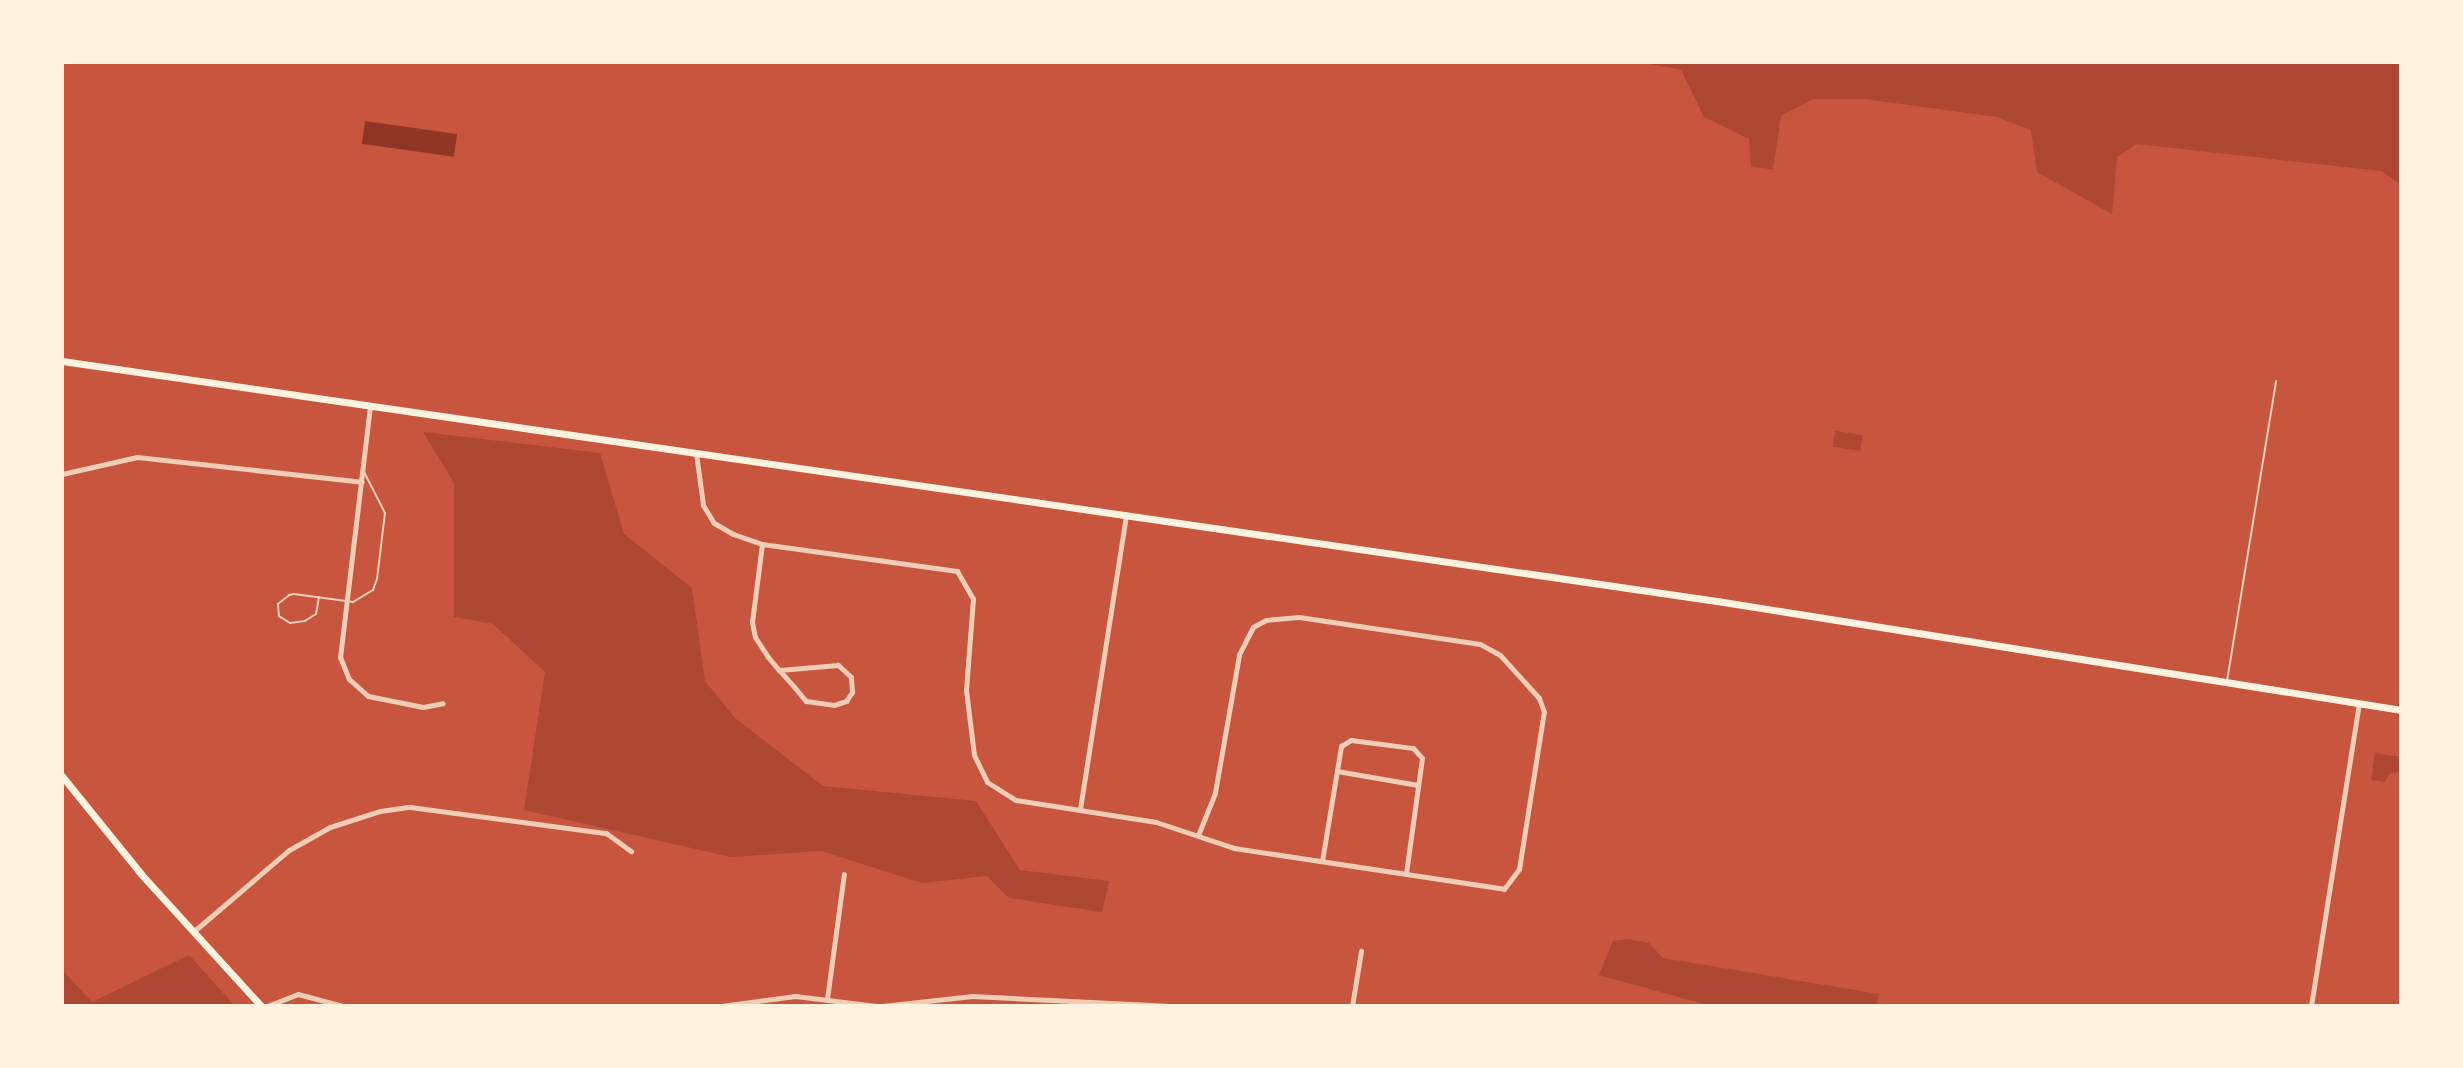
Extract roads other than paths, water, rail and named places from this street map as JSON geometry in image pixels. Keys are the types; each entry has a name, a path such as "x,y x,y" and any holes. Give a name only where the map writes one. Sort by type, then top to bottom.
{"main road":[{"path":"62,361 1126,515 2401,710"},
{"path":"62,776 193,932 264,1006"}],"street":[{"path":"370,406 340,657 357,688 384,702 423,707 443,703"},
{"path":"696,453 708,515 722,529 762,544 957,571 973,599 966,690 974,755 987,782 1002,796 1080,809 1198,835 1234,848 1504,889 1517,878 1544,712 1525,679 1480,644 1299,617 1266,620 1244,641 1215,793 1198,835"},
{"path":"62,474 137,457 362,482"},
{"path":"1080,809 1126,515"},
{"path":"762,544 752,622 755,637 779,670 806,701 819,706 846,701 852,692 851,677 838,665 779,670"},
{"path":"2311,1006 2359,703"},
{"path":"1322,861 1341,746 1351,740 1413,748 1422,758 1406,874"},
{"path":"1337,771 1418,785"},
{"path":"193,932 289,850 330,827 380,811 410,807 606,833 631,851"},
{"path":"827,999 844,874"},
{"path":"1352,1006 1361,951"},
{"path":"264,1006 298,994 343,1006"},
{"path":"882,1006 972,996 1062,1004 1167,1006"},
{"path":"721,1006 766,998 827,999 876,1006"}],"lane":[{"path":"2227,682 2276,381"},
{"path":"319,597 316,614 305,621 290,623 279,616 285,597 319,597 345,601 365,597 377,579 385,513 363,471"}]}
